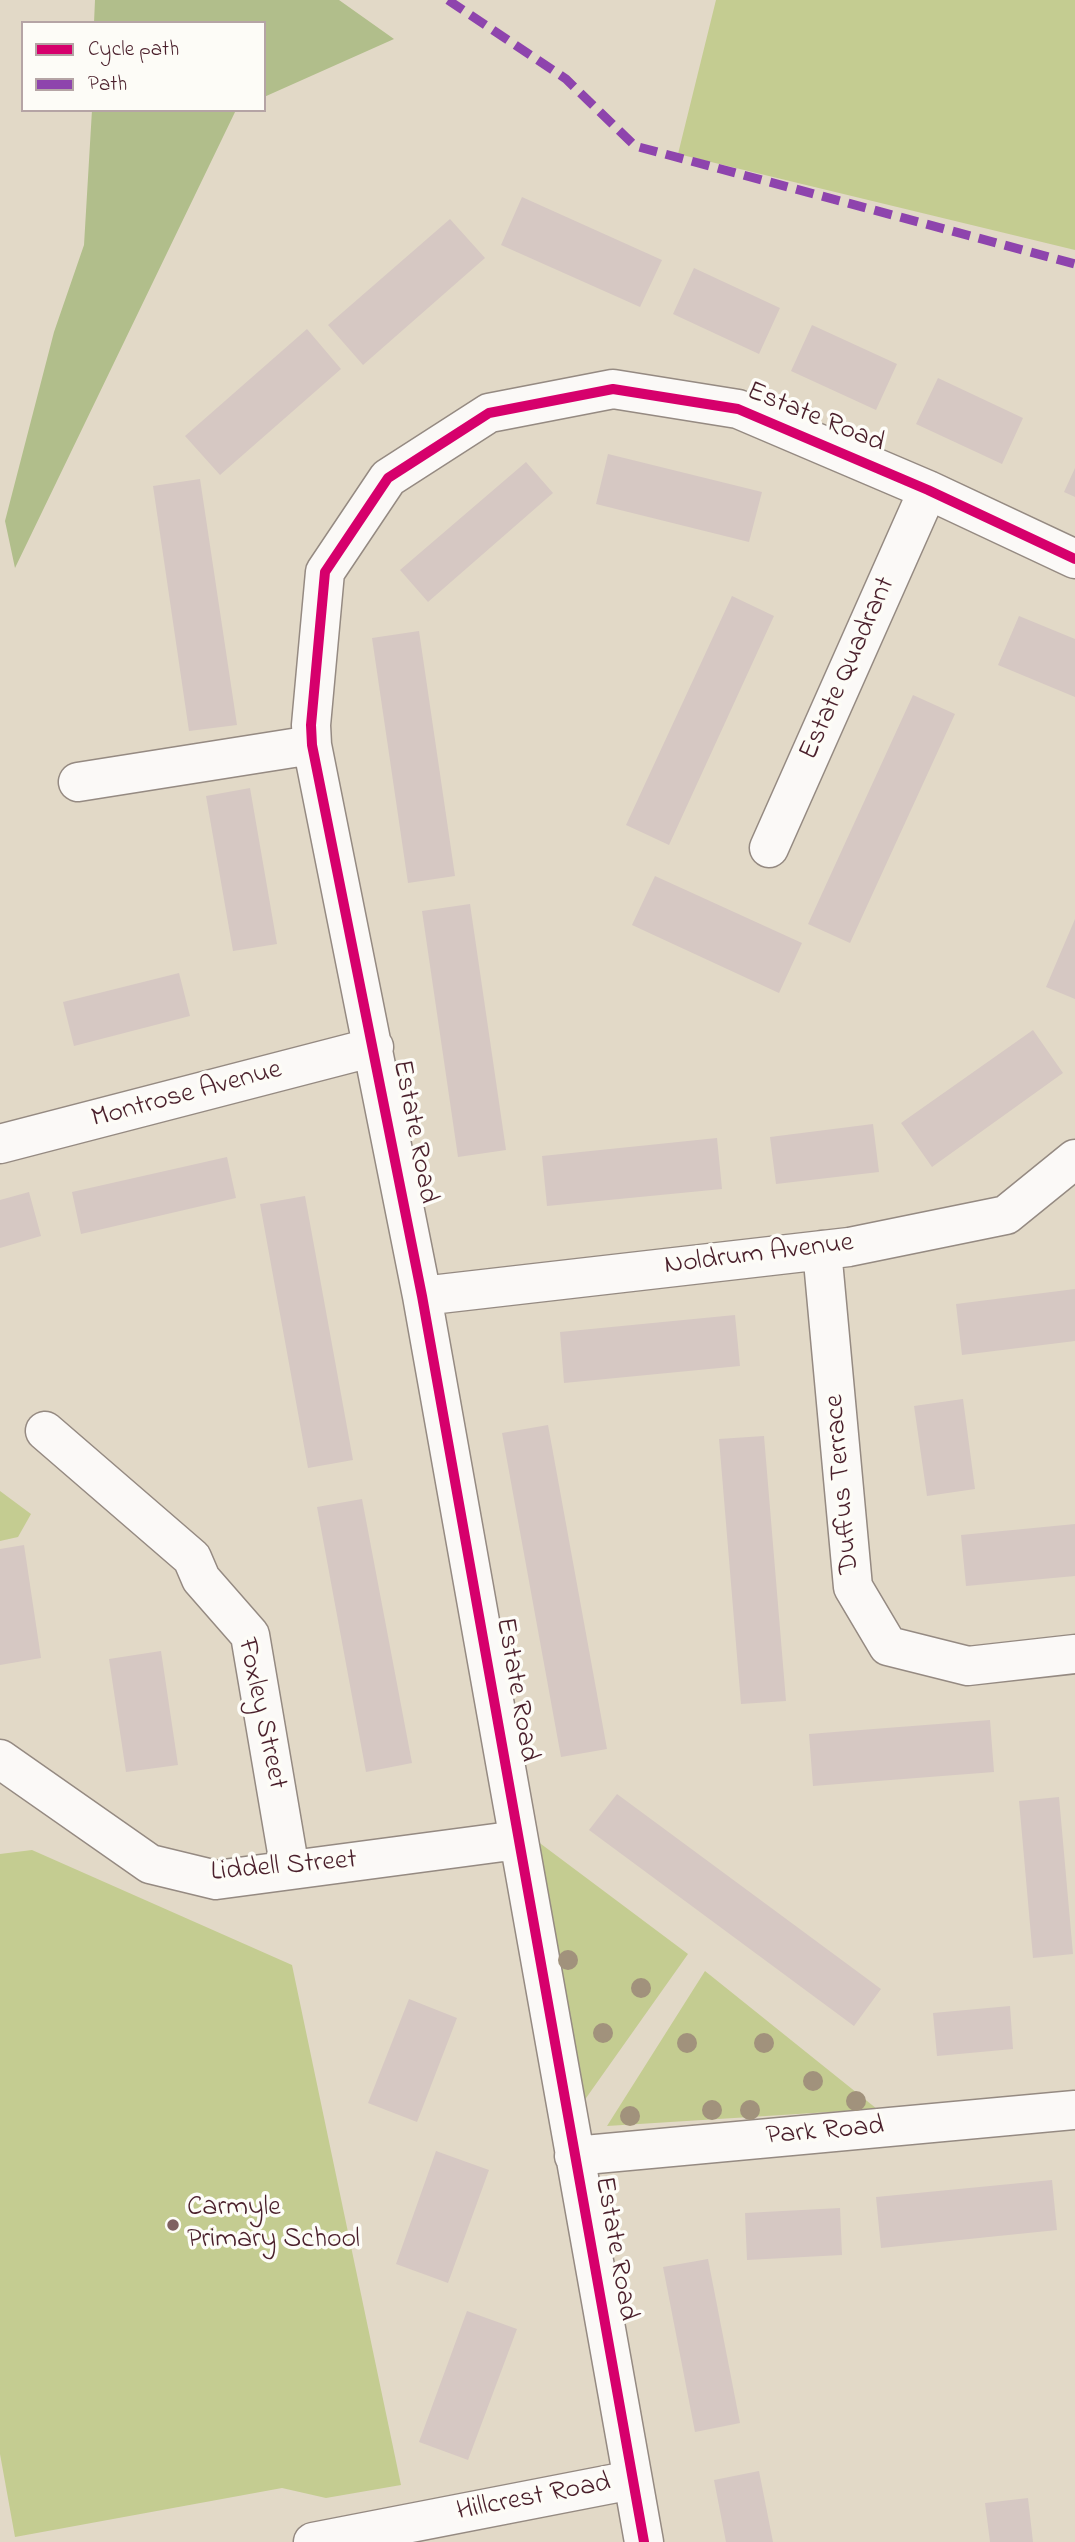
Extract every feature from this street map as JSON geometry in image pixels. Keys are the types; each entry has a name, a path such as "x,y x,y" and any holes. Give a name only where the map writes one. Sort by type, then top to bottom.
{"street":[{"name":"Estate Road","path":"644,2542 422,1296 312,745 311,725 326,572 388,478 489,413 613,389 738,409 928,489 1075,559"},
{"name":"Estate Quadrant","path":"769,848 928,489"},
{"path":"78,782 312,745"},
{"name":"Montrose Avenue","path":"0,1144 373,1048"},
{"name":"Noldrum Avenue","path":"422,1296 849,1247 1006,1215 1075,1159"},
{"name":"Duffus Terrace","path":"822,1250 853,1587 888,1646 968,1666 1075,1654"},
{"name":"Foxley Street","path":"45,1430 192,1558 201,1579 250,1635 290,1870"},
{"name":"Liddell Street","path":"0,1759 150,1864 216,1880 518,1840"},
{"name":"Park Road","path":"575,2156 1075,2110"},
{"name":"Hillcrest Road","path":"313,2542 632,2480"}],"green space":[{"path":"95,0 339,0 394,39 266,96 266,21 94,21"},
{"path":"716,0 1075,0 1075,250 678,154"},
{"path":"92,112 235,112 15,568 5,521 54,332 84,245"},
{"path":"0,1491 31,1514 18,1537 0,1541"},
{"path":"533,1838 688,1954 579,2108"},
{"name":"Carmyle Primary School","path":"32,1850 292,1965 401,2485 326,2498 282,2488 15,2537 0,2454 0,1854"},
{"path":"705,1971 877,2109 607,2126"}],"building":[{"path":"522,197 662,260 640,307 501,245"},
{"path":"450,219 485,258 363,365 328,325"},
{"path":"694,268 780,308 759,354 673,314"},
{"path":"812,325 897,364 876,410 791,371"},
{"path":"307,329 341,369 220,475 185,436"},
{"path":"938,378 1023,418 1002,464 916,424"},
{"path":"608,454 762,492 749,542 596,504"},
{"path":"526,462 553,493 428,602 400,570"},
{"path":"1075,468 1075,497 1064,492"},
{"path":"200,479 237,725 189,731 153,486"},
{"path":"732,596 774,616 669,845 626,825"},
{"path":"1019,616 1075,639 1075,697 998,665"},
{"path":"419,631 455,876 408,883 372,638"},
{"path":"913,695 955,714 850,943 808,924"},
{"path":"250,788 277,944 233,951 206,796"},
{"path":"655,876 802,943 779,993 632,925"},
{"path":"470,904 506,1150 458,1157 422,911"},
{"path":"1075,919 1075,999 1046,987"},
{"path":"179,973 190,1016 74,1046 63,1002"},
{"path":"1033,1030 1063,1073 932,1167 901,1123"},
{"path":"873,1124 879,1172 776,1184 770,1137"},
{"path":"717,1138 722,1189 547,1206 542,1156"},
{"path":"227,1157 236,1198 81,1234 72,1192"},
{"path":"29,1192 41,1236 0,1248 0,1200"},
{"path":"305,1196 353,1460 308,1468 260,1204"},
{"path":"1075,1289 1075,1341 962,1355 956,1304"},
{"path":"735,1315 740,1366 564,1383 560,1332"},
{"path":"963,1399 975,1489 927,1496 914,1406"},
{"path":"548,1425 607,1749 561,1757 502,1433"},
{"path":"764,1436 786,1701 741,1704 719,1439"},
{"path":"362,1499 412,1763 366,1772 317,1507"},
{"path":"1075,1524 1075,1576 966,1586 961,1535"},
{"path":"24,1545 41,1658 0,1665 0,1549"},
{"path":"161,1651 178,1765 126,1772 109,1659"},
{"path":"990,1720 994,1772 813,1786 809,1734"},
{"path":"617,1794 881,1989 854,2026 589,1830"},
{"path":"1059,1797 1073,1954 1033,1958 1019,1801"},
{"path":"409,1999 457,2018 417,2122 368,2103"},
{"path":"1010,2006 1013,2049 937,2056 933,2013"},
{"path":"436,2151 489,2170 448,2283 396,2264"},
{"path":"1052,2180 1057,2230 881,2248 876,2197"},
{"path":"840,2208 842,2255 747,2260 745,2213"},
{"path":"708,2259 740,2423 695,2432 663,2267"},
{"path":"467,2311 517,2329 468,2460 419,2442"},
{"path":"759,2471 773,2542 726,2542 714,2480"},
{"path":"1028,2498 1033,2542 990,2542 985,2503"}],"marked path":[{"path":"448,0 566,79 635,146 1075,264"}],"cycle path":[{"path":"644,2542 422,1296 312,745 311,725 325,572 388,478 489,413 613,389 738,409 928,490 1075,559"}],"place":[{"name":"Carmyle Primary School","path":"173,2225"}]}
